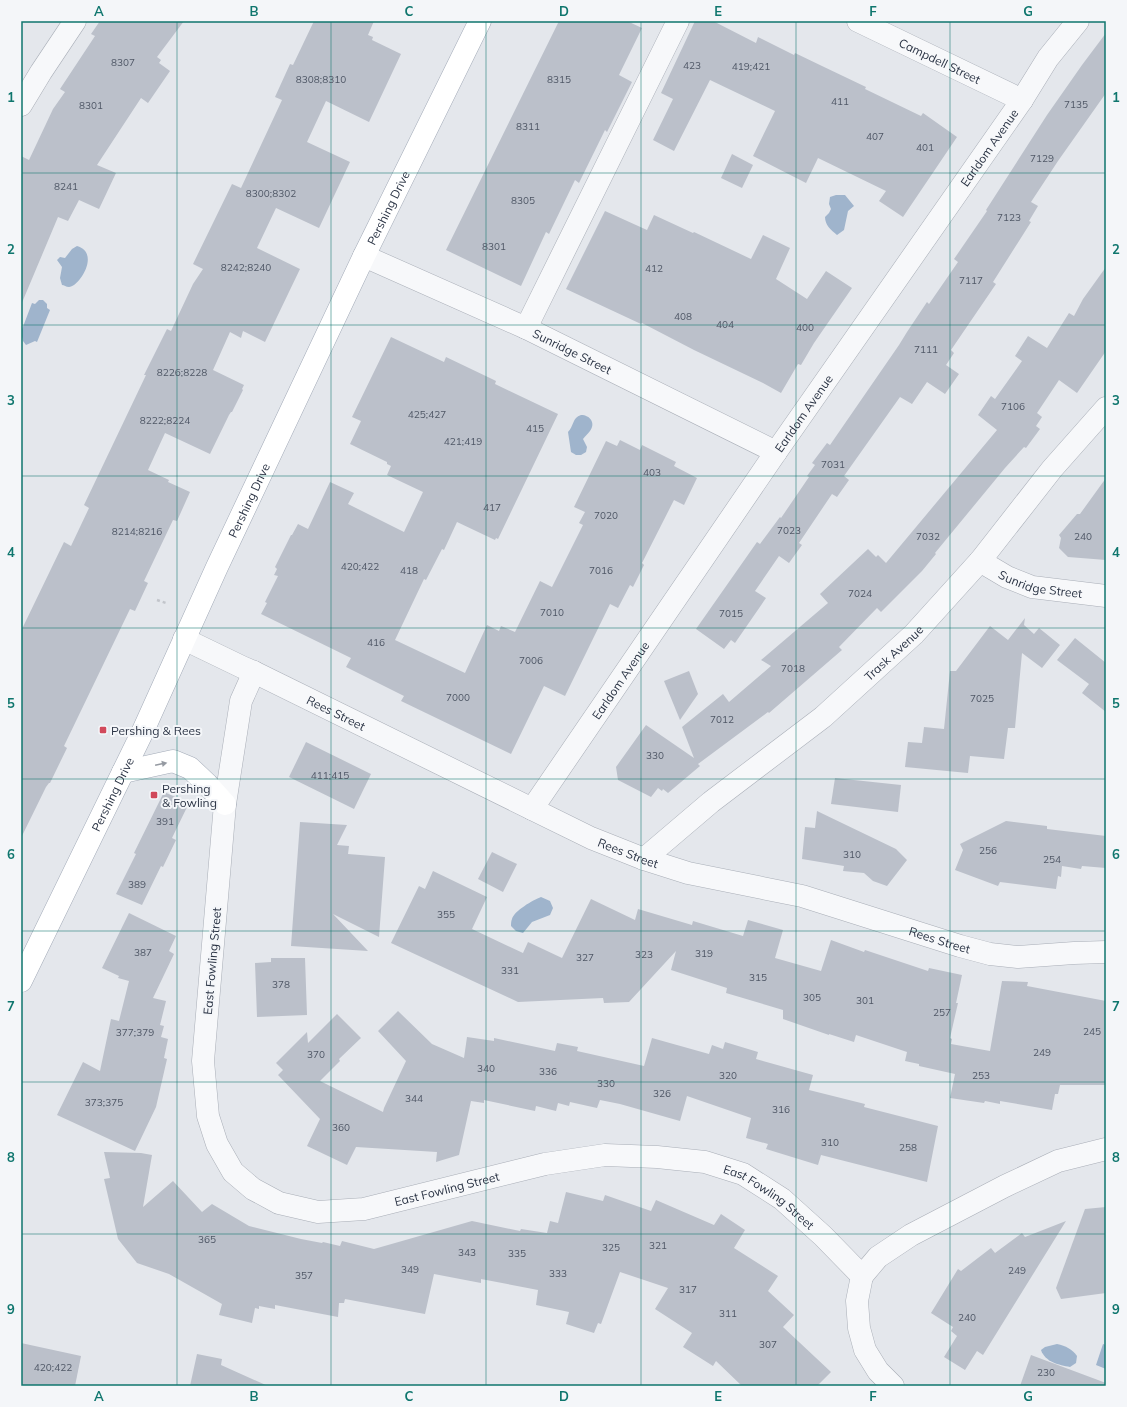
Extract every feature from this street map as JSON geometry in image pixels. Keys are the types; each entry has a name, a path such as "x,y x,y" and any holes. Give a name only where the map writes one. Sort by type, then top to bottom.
{"main road":[{"name":"Pershing Drive","path":"21,981 123,772 211,580 364,256 480,21"},
{"path":"123,772 174,761 190,768 226,804"}],"street":[{"path":"21,105 75,21"},
{"path":"526,328 678,21"},
{"name":"Campdell Street","path":"858,21 1022,100"},
{"name":"Earldom Avenue","path":"532,809 776,452 1022,100 1048,58 1078,21"},
{"name":"Sunridge Street","path":"364,256 526,328 776,452"},
{"name":"Trask Avenue","path":"644,859 711,802 823,717 914,634 980,561 1052,470 1106,408"},
{"name":"Sunridge Street","path":"980,561 1006,577 1032,587 1106,596"},
{"name":"Rees Street","path":"184,639 590,838 644,859 688,873 802,896 990,954 1018,957 1106,952"},
{"name":"East Fowling Street","path":"254,672 241,701 226,804 203,1061 208,1116 217,1144 234,1172 253,1189 279,1203 318,1212 364,1208 545,1164 605,1155 657,1157 704,1162 743,1174 782,1199 823,1236 862,1276"},
{"path":"893,1386 878,1371 872,1361 866,1350 859,1328 857,1301 862,1276 878,1257 911,1235 998,1189 1058,1161 1106,1149"}],"path":[{"path":"158,600 166,603"}],"water":[{"path":"845,195 854,206 848,211 844,230 837,235 827,225 825,220 825,217 831,209 829,204 830,197"},
{"path":"77,246 84,250 87,255 88,262 86,269 78,282 73,286 67,287 62,285 60,278 62,267 57,260 60,257 65,258 72,249"},
{"path":"39,300 43,300 47,304 47,308 50,310 37,342 35,341 26,345 23,341 21,332 32,303 35,304"},
{"path":"581,415 587,416 591,420 592,428 583,439 587,447 586,452 581,455 576,455 571,452 568,432 576,418"},
{"path":"541,897 550,901 553,908 550,915 532,922 523,933 516,931 511,926 513,916 524,906"},
{"path":"1057,1344 1073,1351 1077,1356 1076,1363 1070,1367 1057,1364 1049,1360 1043,1354 1041,1350 1045,1347"},
{"path":"1103,1344 1106,1345 1106,1369 1096,1365"}],"building":[{"path":"100,21 184,21 157,57 161,60 159,63 170,71 148,103 141,98 97,165 116,173 99,209 79,200 68,221 58,217 21,305 21,156 29,160 53,109 65,92 60,89 95,36 91,34"},
{"path":"314,21 374,21 368,35 373,37 372,40 401,54 369,122 326,101 307,142 350,162 319,228 276,208 257,248 300,269 265,342 243,331 241,338 230,332 213,370 244,385 243,390 210,454 165,433 148,470 169,480 168,482 190,492 177,521 173,520 144,581 148,583 135,611 130,609 64,746 67,748 21,838 21,631 64,542 71,546 89,508 84,505 146,375 144,375 167,329 171,331 193,284 203,269 193,264 232,184 241,188 282,100 275,97 290,64 293,65"},
{"path":"559,21 627,21 642,28 619,75 632,82 607,132 605,130 579,183 575,180 549,234 546,232 521,286 446,250"},
{"path":"695,21 713,21 756,43 758,37 794,55 795,53 866,87 865,89 921,116 923,113 957,137 903,217 879,201 886,191 818,158 806,183 753,156 775,111 710,80 674,151 653,140 673,99 661,93"},
{"path":"1106,33 1106,93 1031,202 1038,206 1029,221 1031,222 993,282 996,284 951,350 954,353 946,365 959,374 945,394 927,382 912,404 900,397 844,476 849,480 837,497 832,494 799,543 802,545 789,563 779,556 755,591 766,598 735,643 731,640 724,649 696,629 757,542 760,544 780,517 781,518 809,477 807,476 815,465 812,463 827,443 830,445 927,302 929,304 958,262 954,259 987,211 986,210 1047,115"},
{"path":"732,154 753,165 742,188 721,178"},
{"path":"605,211 647,230 654,215 751,259 763,235 790,248 776,279 807,299 826,271 852,288 814,343 801,365 798,364 781,393 642,323 641,324 566,289"},
{"path":"1106,267 1106,351 1077,393 1059,380 1037,413 1042,417 1036,426 1040,429 1026,448 1024,447 1005,468 922,571 881,612 877,608 839,647 842,650 769,713 768,712 698,764 700,766 668,793 663,789 662,791 658,788 651,797 618,780 616,767 646,725 694,758 682,727 723,694 729,702 771,666 761,660 828,603 820,594 868,549 876,557 878,555 886,563 997,430 978,415 991,396 995,399 1022,361 1015,356 1028,336 1047,348 1069,313 1074,316 1083,299"},
{"path":"391,337 444,362 446,357 496,381 495,384 558,414 498,539 496,538 495,540 457,522 444,550 442,549 426,580 424,579 395,640 465,673 487,625 499,631 501,626 515,632 540,581 552,587 583,525 579,523 585,512 574,507 606,441 617,446 620,440 640,450 642,445 676,462 674,466 697,478 684,505 674,500 642,563 644,565 633,587 630,585 618,608 610,604 565,696 544,686 511,754 401,701 404,696 346,667 351,658 261,614 267,603 265,602 278,576 274,575 277,569 275,567 291,535 298,524 308,529 330,482 354,493 348,504 404,532 423,492 387,475 391,466 387,464 387,462 350,444 361,421 352,417"},
{"path":"1106,478 1106,560 1068,557 1059,548 1061,538 1059,535 1077,514 1080,514"},
{"path":"1025,618 1024,625 1034,634 1039,628 1060,645 1042,668 1022,653 1015,728 1008,728 1004,759 970,756 968,773 905,767 908,742 922,743 924,727 944,729 950,671 956,671 990,626 1008,640"},
{"path":"1075,638 1106,663 1106,712 1082,693 1089,684 1057,660"},
{"path":"689,671 698,694 680,720 664,681"},
{"path":"306,742 371,774 354,809 289,777"},
{"path":"835,778 901,785 898,812 831,804"},
{"path":"164,792 189,803 172,838 176,840 163,867 161,866 142,905 116,894"},
{"path":"817,811 896,849 907,860 887,886 873,881 864,873 843,871 844,866 802,859 805,827 815,828"},
{"path":"1006,821 1047,826 1047,829 1106,836 1106,868 1082,866 1081,869 1062,866 1061,877 1058,876 1056,889 1000,882 998,886 955,870 963,850 960,844"},
{"path":"300,822 347,825 337,845 349,846 348,854 385,857 379,937 333,914 368,951 291,946"},
{"path":"492,852 517,864 503,892 478,879"},
{"path":"433,871 487,897 472,929 523,953 528,942 562,958 591,899 635,920 638,909 692,925 693,921 743,936 748,920 783,930 775,958 821,971 831,940 864,952 865,950 928,971 929,968 962,975 956,1003 958,1003 950,1038 952,1039 951,1044 990,1051 1002,981 1028,982 1027,986 1106,1001 1106,1085 1060,1085 1058,1094 1055,1094 1052,1110 1000,1101 1000,1104 950,1098 955,1074 919,1066 919,1064 905,1061 907,1052 856,1035 854,1042 783,1019 783,1010 726,993 727,988 671,970 676,951 629,1002 604,1003 603,998 518,1002 391,943 419,886 425,889"},
{"path":"129,913 176,936 169,951 174,954 153,998 166,1001 160,1025 164,1026 161,1037 168,1039 164,1058 167,1059 156,1107 135,1151 57,1115 83,1062 100,1071 111,1019 119,1021 129,981 118,978 119,976 102,968"},
{"path":"271,958 305,958 307,1015 257,1017 255,963 271,962"},
{"path":"398,1011 432,1044 464,1058 467,1037 494,1041 494,1038 555,1051 557,1043 578,1047 577,1051 644,1066 652,1038 709,1054 712,1045 723,1049 725,1042 758,1052 756,1059 813,1075 809,1090 865,1104 864,1107 938,1126 927,1182 821,1155 818,1165 766,1149 768,1144 746,1138 751,1118 687,1096 680,1121 620,1104 600,1100 597,1108 570,1102 569,1106 558,1103 556,1111 536,1106 535,1111 484,1100 484,1103 471,1101 459,1155 436,1162 437,1152 356,1147 347,1165 307,1146 320,1119 278,1075 283,1070 276,1063 307,1032 308,1043 337,1014 361,1038 339,1059 340,1061 320,1081 383,1112 406,1061 378,1031"},
{"path":"104,1152 141,1153 152,1155 143,1207 173,1181 202,1212 212,1204 249,1226 301,1239 340,1246 342,1241 374,1249 472,1221 520,1231 521,1229 547,1233 550,1221 558,1223 566,1192 603,1201 605,1195 651,1211 656,1200 714,1225 721,1214 745,1230 734,1248 778,1276 768,1291 794,1315 783,1327 831,1372 817,1386 742,1386 716,1361 713,1366 683,1347 692,1333 655,1309 668,1288 620,1272 601,1324 598,1323 594,1333 566,1324 569,1312 536,1305 538,1290 481,1279 481,1283 434,1274 425,1314 345,1299 344,1303 339,1303 338,1317 275,1305 275,1309 259,1306 259,1309 255,1308 252,1323 219,1315 222,1304 169,1274 137,1263 118,1239 104,1179 110,1178"},
{"path":"1106,1207 1106,1293 1061,1299 1056,1288 1085,1209"},
{"path":"1066,1221 983,1355 977,1351 965,1370 944,1357 957,1336 951,1331 953,1327 931,1313 958,1269 961,1271 991,1248 995,1253 1022,1233 1025,1237"},
{"path":"21,1343 81,1356 75,1386 21,1386"},
{"path":"197,1354 222,1359 221,1365 268,1386 190,1386"},
{"path":"1031,1355 1106,1383 1106,1386 1020,1386"}],"place":[{"name":"Pershing & Rees","path":"103,730"},
{"name":"Pershing & Fowling","path":"154,795"}]}
